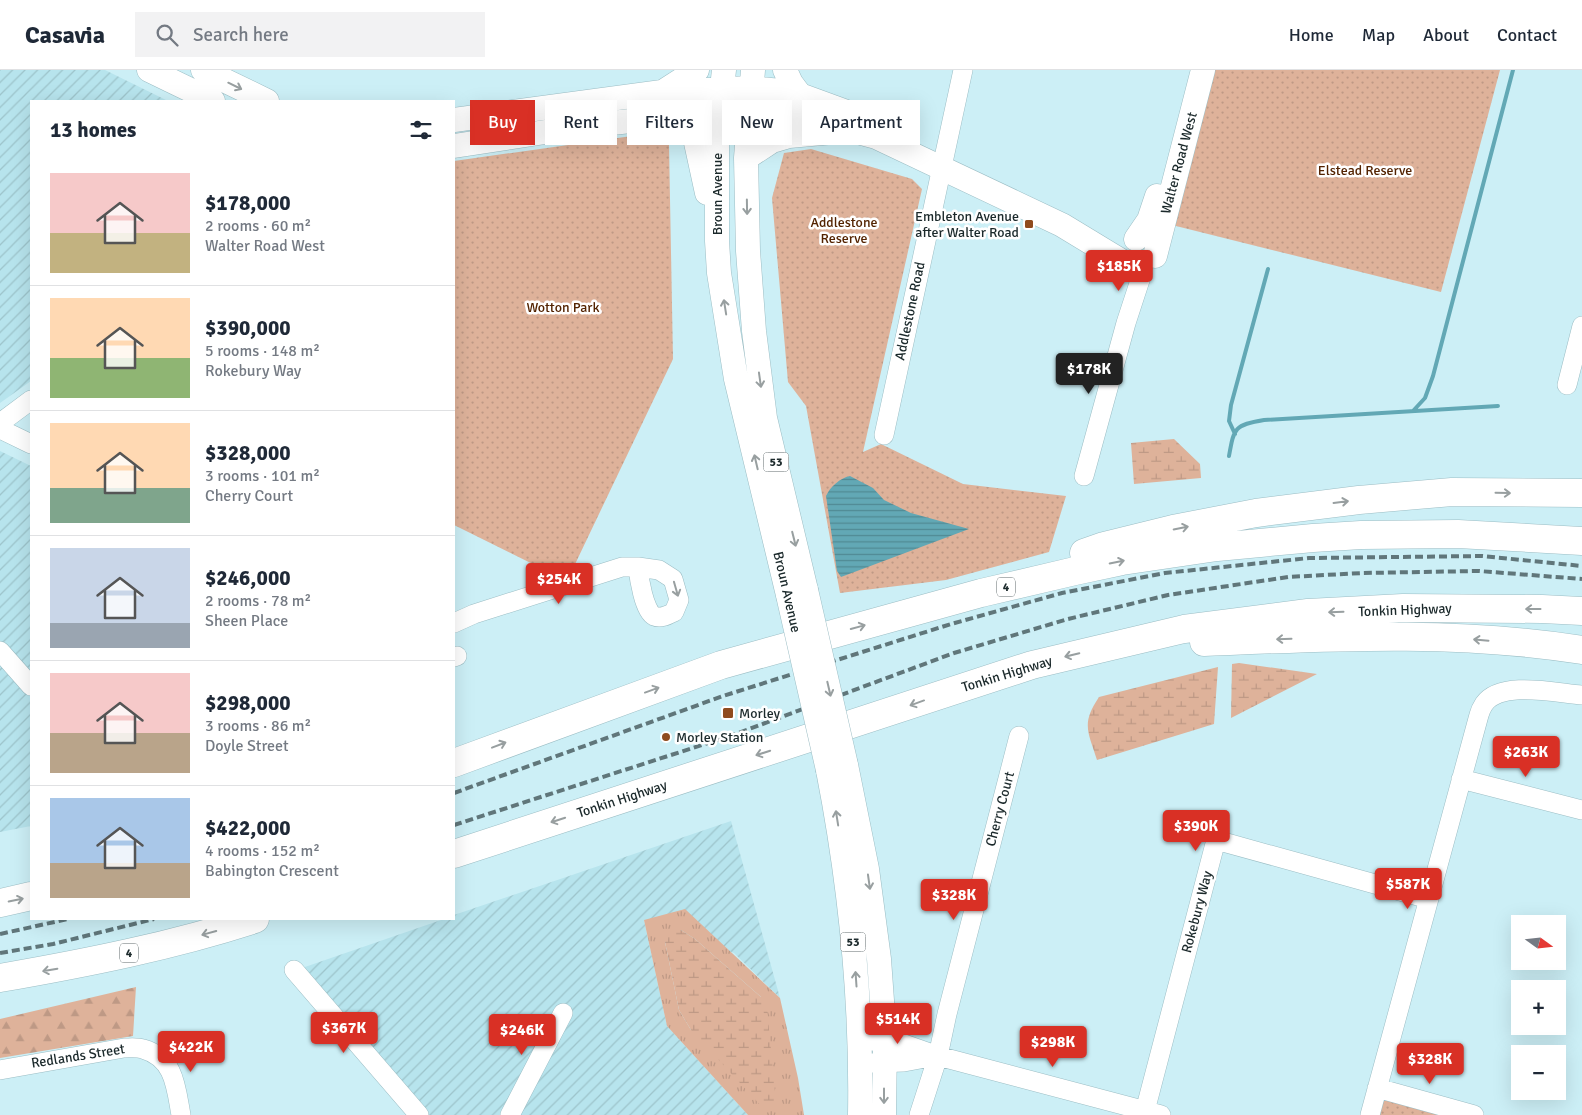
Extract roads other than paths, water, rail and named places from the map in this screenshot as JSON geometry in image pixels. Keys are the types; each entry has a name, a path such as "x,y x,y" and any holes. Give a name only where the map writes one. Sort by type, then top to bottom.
{"highway":[{"path":"934,606 1104,546 1173,529 1256,513 1359,500 1452,492 1582,494"},
{"name":"4","path":"455,762 721,665 934,606 1075,571 1170,554 1265,542 1332,537 1409,534 1506,536 1582,541"},
{"name":"Tonkin Highway","path":"455,854 1032,665 1184,629 1308,613 1403,608 1582,611"},
{"path":"1120,644 1365,636 1476,639 1582,650"},
{"path":"0,903 30,896"},
{"name":"4","path":"0,978 67,967 142,951 215,932 252,920"}],"main road":[{"path":"149,70 211,100"},
{"path":"203,70 263,100"},
{"path":"662,92 697,70"},
{"path":"785,70 790,83 800,95"},
{"name":"Walter Road West","path":"1136,257 1149,220 1187,70"},
{"name":"Walter Road West","path":"1136,257 1203,70"},
{"path":"703,100 721,90 752,79 780,91 814,100"},
{"name":"Broun Avenue","path":"751,100 752,79"},
{"path":"455,134 662,92 721,90 735,100"},
{"name":"Broun Avenue","path":"721,90 717,241 719,273 736,379 797,592"},
{"path":"455,134 584,126 627,121"},
{"path":"746,158 772,141 802,135"},
{"path":"696,145 717,241"},
{"name":"Broun Avenue","path":"747,145 748,251 754,332 765,418 797,592 837,767 867,869 879,959 885,1052 884,1115"},
{"path":"893,145 1062,225 1136,257"},
{"name":"Broun Avenue","path":"837,767 851,912 861,1052 860,1115"}],"street":[{"name":"Addlestone Road","path":"884,435 963,70"},
{"name":"Walter Road West","path":"1084,476 1126,323 1136,257"},
{"path":"1567,385 1582,326"},
{"path":"0,423 30,401"},
{"path":"0,429 30,444"},
{"path":"455,618 474,614 622,567 638,567"},
{"path":"455,623 474,614"},
{"path":"0,651 30,685"},
{"path":"1370,1115 1461,779 1484,703 1502,692 1516,689 1582,695"},
{"name":"Cherry Court","path":"919,1115 938,1056 947,1014 1019,736"},
{"path":"1461,779 1582,810"},
{"name":"Rokebury Way","path":"1153,1113 1216,840 1429,898"},
{"path":"294,970 419,1115"},
{"path":"510,1115 564,1013"},
{"path":"861,1052 885,1052 904,1044 938,1056 1153,1113"},
{"name":"Redlands Street","path":"0,1070 124,1048 142,1048 156,1055 167,1064 174,1077 182,1115"},
{"path":"1377,1088 1474,1115"}],"waterway":[{"path":"1413,411 1425,398 1433,376 1513,70"},
{"path":"1235,434 1229,421 1231,405 1268,269"},
{"path":"1229,456 1232,439 1237,429 1241,426 1264,420 1498,406"}],"railway":[{"path":"455,793 723,696 951,624 1062,593 1165,573 1309,558 1482,556 1582,566"},
{"path":"455,825 733,735 954,653 1068,619 1168,595 1288,577 1363,573 1479,571 1582,579"},
{"path":"0,934 63,920"},
{"path":"0,953 53,944 150,920"}],"place":[{"name":"Embleton Avenue after Walter Road","path":"1029,224"},
{"name":"Morley","path":"728,713"},
{"name":"Morley Station","path":"666,737"}],"park label":[{"name":"Elstead Reserve","path":"1365,170"},
{"name":"Addlestone Reserve","path":"844,230"},
{"name":"Wotton Park","path":"563,307"}]}
